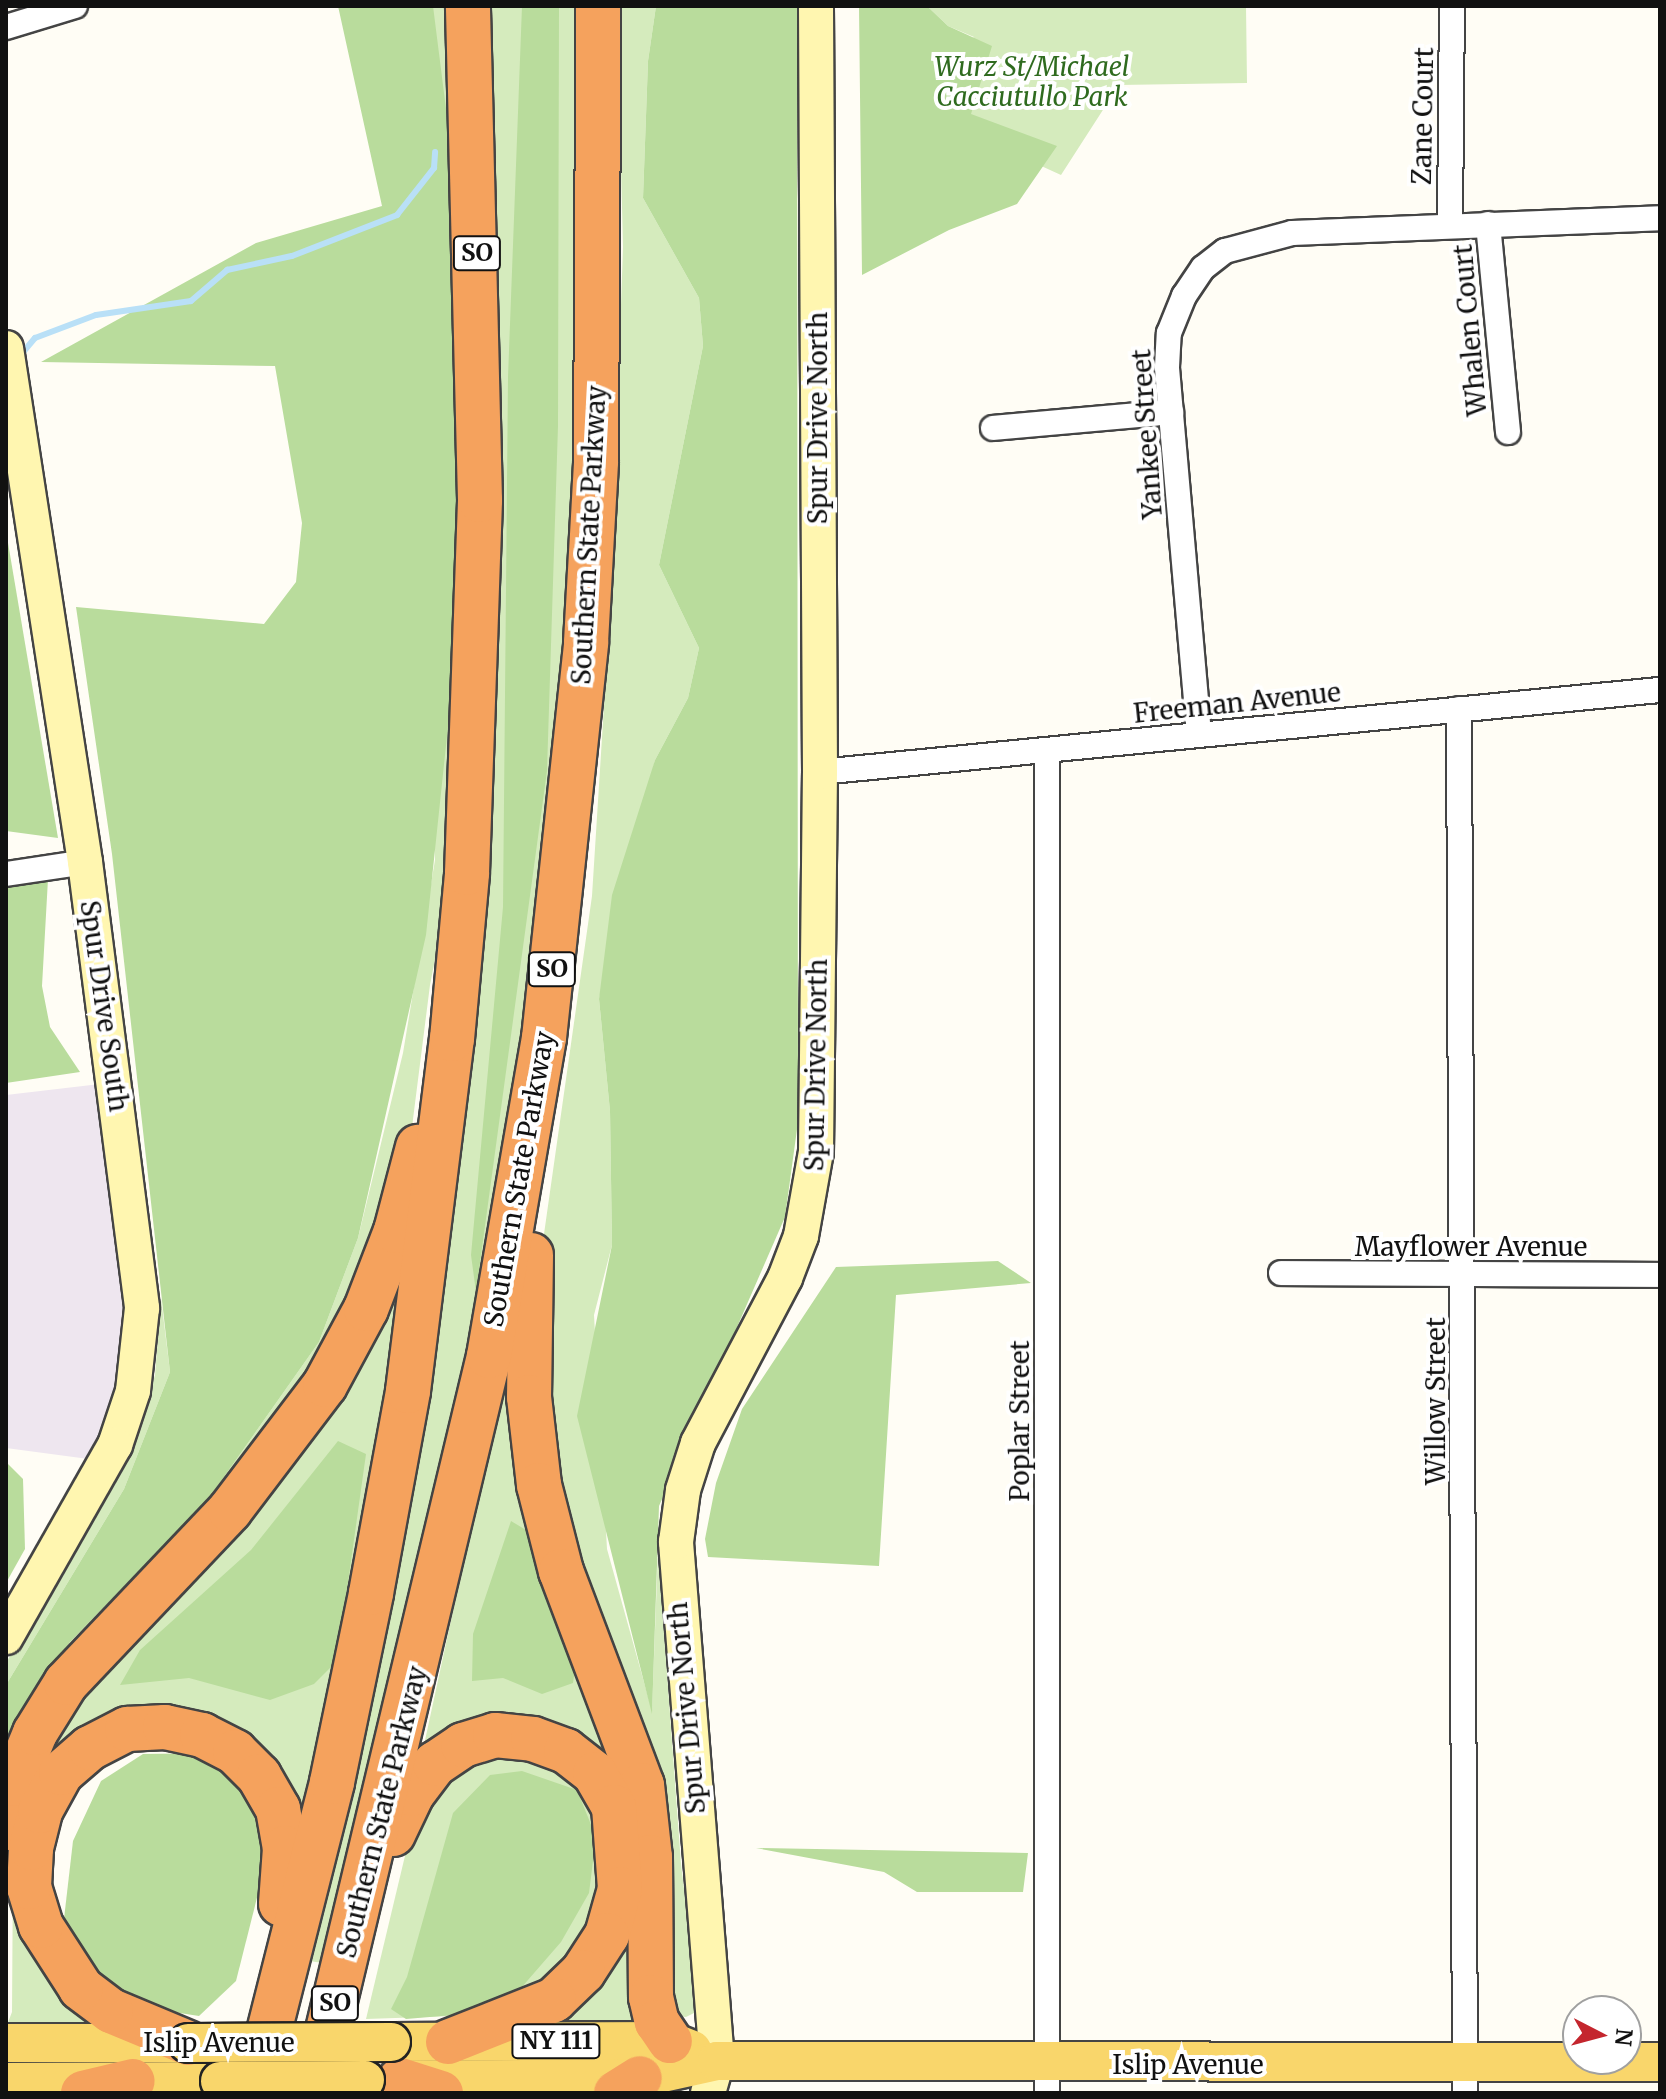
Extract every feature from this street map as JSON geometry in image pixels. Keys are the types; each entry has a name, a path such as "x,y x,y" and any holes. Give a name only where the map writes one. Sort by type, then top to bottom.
{"highway":[{"name":"SO","path":"237,2087 275,2006 332,1782 408,1391 434,1210 467,873 480,500 468,6"},
{"name":"Southern State Parkway","path":"313,2093 489,1356 544,1038 586,642 596,461 598,6"},
{"path":"6,1828 14,1784 35,1733 66,1683 280,1449 325,1385 366,1309 396,1231 417,1153 467,873"},
{"path":"544,1038 528,1298 529,1397 539,1485 561,1571 642,1785 650,1857 651,1997 657,2022 670,2041"},
{"path":"188,2043 111,2011 81,1988 41,1926 29,1887 40,1811 61,1773 90,1748 127,1729 165,1727 202,1735 235,1752 259,1776 278,1809 285,1848 275,2006"},
{"path":"357,1913 412,1794 435,1764 463,1745 495,1735 533,1739 566,1751 595,1774 614,1807 620,1847 620,1889 607,1935 583,1972 554,2000 448,2042"},
{"path":"386,2067 441,2093"},
{"path":"83,2093 133,2081"}],"main road":[{"name":"Islip Avenue","path":"6,2082 133,2081 237,2087 386,2067 448,2042 670,2041 712,2077"},
{"name":"Islip Avenue","path":"6,2043 188,2043 386,2067 628,2086 712,2077 1465,2078 1660,2062"}],"street":[{"path":"6,27 75,6"},
{"name":"Spur Drive North","path":"712,2077 676,1542 683,1490 698,1443 785,1278 812,1193 820,772 816,6"},
{"name":"Zane Court","path":"1450,226 1452,6"},
{"name":"Yankee Street","path":"1199,734 1171,412 1169,333 1184,296 1203,268 1225,251 1292,233 1660,218"},
{"name":"Whalen Court","path":"1488,224 1508,432"},
{"name":"Spur Drive South","path":"6,348 85,862 140,1263 139,1347 133,1391 115,1445 6,1637"},
{"path":"993,428 1171,412"},
{"name":"Freeman Avenue","path":"820,772 1660,690"},
{"name":"Willow Street","path":"1459,709 1464,1276 1465,2078"},
{"name":"Poplar Street","path":"1047,750 1047,2079"},
{"path":"6,874 85,862"},
{"name":"Mayflower Avenue","path":"1281,1273 1660,1275"}],"shaded area":[{"path":"100,1084 129,1306 117,1393 96,1460 6,1448 6,1095"}],"green space":[{"path":"338,6 433,6 454,172 460,613 426,935 358,1238 319,1342 207,1501 70,1642 16,1732 6,1772 6,1685 124,1489 170,1372 112,854 76,607 264,624 296,582 302,523 275,366 41,362 256,243 382,206"},
{"path":"433,6 451,6 462,433 448,893 430,985 411,1135 335,1348 6,1772 16,1732 70,1642 207,1501 319,1342 358,1238 403,1053 435,860"},
{"path":"488,6 582,6 585,70 571,621 544,915 498,1211 438,1517 330,1964 309,1961 409,1514 455,1209 484,915"},
{"path":"522,6 559,6 558,426 547,771 476,1292 471,1255 503,907 508,377"},
{"path":"617,6 656,6 648,61 643,198 699,298 703,346 659,565 699,648 688,698 655,760 599,999 610,1111 612,1245 594,1315 607,1549 652,1711 658,1550 681,1864 698,2011 686,2017 665,2015 550,1486 542,1248 592,896 611,595 623,247"},
{"path":"656,6 797,6 798,1122 785,1217 659,1506 652,1714 577,1416 612,1245 610,1111 599,999 612,895 655,760 688,698 699,648 659,565 703,346 699,298 643,198 648,61"},
{"path":"859,6 927,6 948,26 992,46 971,114 1057,146 1017,204 949,230 862,275"},
{"name":"Wurz St/Michael Cacciutullo Park","path":"927,6 1246,6 1247,83 1119,85 1061,175 899,101 974,37 948,26"},
{"path":"6,531 58,838 6,831"},
{"path":"48,879 42,986 50,1027 80,1072 6,1083 6,886"},
{"path":"998,1261 1031,1283 896,1295 879,1566 708,1557 705,1539 716,1483 742,1409 836,1267"},
{"path":"406,1271 402,1322 307,1820 296,1817 247,1738 86,1736 22,1877 99,2014 92,2035 7,2025 12,2012 13,1862 38,1752"},
{"path":"161,1298 170,1372 124,1489 6,1685 6,1663 141,1426 155,1375"},
{"path":"506,1366 604,1695 644,2019 633,2025 485,2036 612,1947 603,1762 433,1750 424,1745"},
{"path":"338,1441 366,1454 337,1661 314,1684 270,1700 189,1678 120,1685 140,1650 251,1550"},
{"path":"6,1462 23,1479 25,1549 6,1583"},
{"path":"511,1521 546,1542 577,1656 573,1683 542,1694 503,1678 472,1681 473,1634"},
{"path":"512,1740 590,1778 613,1891 558,1985 483,2015 366,2019 415,1814 439,1773"},
{"path":"217,1753 255,1790 267,1858 236,1981 199,2016 154,2009 98,1974 62,1936 73,1841 101,1781 143,1754"},
{"path":"522,1771 577,1790 596,1837 589,1893 561,1942 501,2011 406,2019 391,2009 407,1977 453,1813 490,1775"},
{"path":"756,1848 1028,1853 1023,1892 917,1892 884,1872"}],"waterway":[{"path":"24,351 35,338 96,315 191,301 227,270 292,256 397,215 434,168 435,152"}]}
